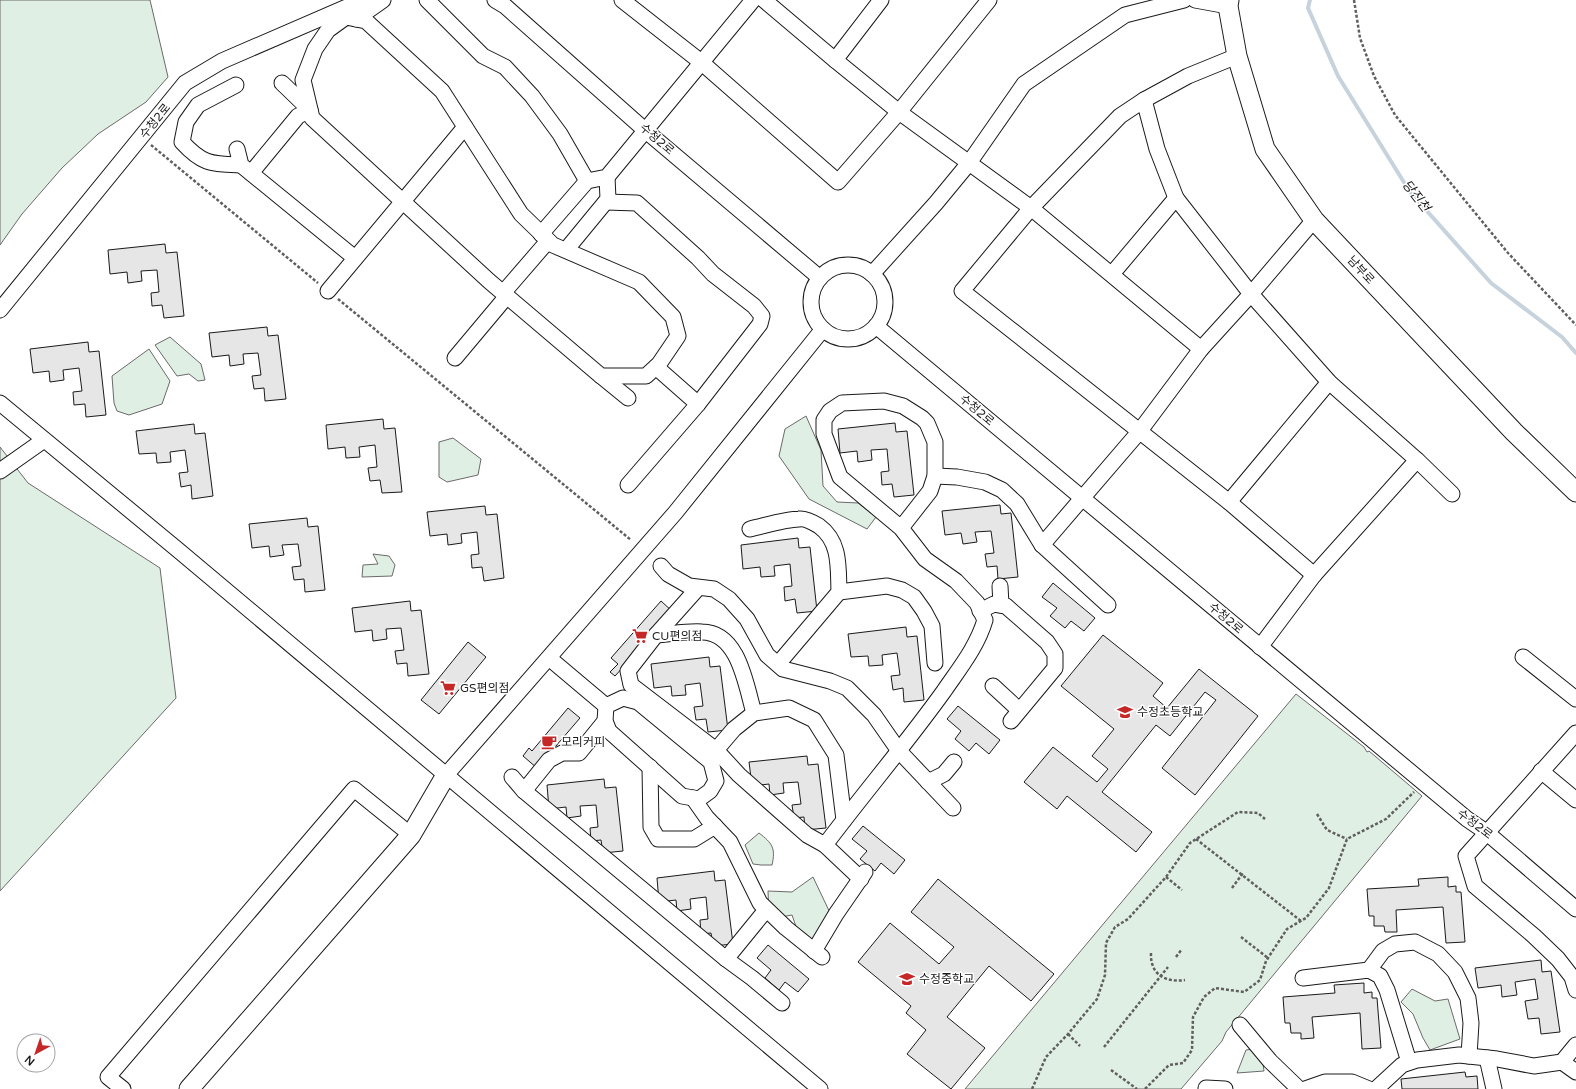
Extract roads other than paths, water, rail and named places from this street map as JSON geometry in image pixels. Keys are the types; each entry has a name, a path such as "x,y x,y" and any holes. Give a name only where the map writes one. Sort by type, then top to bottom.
{"main road":[{"name":"남부로","path":"1229,3 1236,56 1265,149 1314,220 1509,426 1576,492"},
{"path":"189,1089 411,835 446,776"}],"street":[{"name":"수청2로","path":"0,310 185,83 222,61 363,0"},
{"path":"356,19 383,0"},
{"path":"427,0 482,56 505,67 532,96 560,134 587,181"},
{"path":"622,0 701,62 838,182 899,112 989,0"},
{"path":"456,358 505,295 545,237 587,181 606,177 753,0"},
{"path":"764,0 899,112 1030,208 1202,349"},
{"path":"835,60 881,0"},
{"path":"872,274 936,203 969,163 1024,84 1125,15 1184,0"},
{"path":"1195,0 1229,3"},
{"name":"수청2로","path":"503,2 646,130 820,278"},
{"path":"601,376 646,376 656,367 678,336 673,318 639,282 553,245 521,214 442,91 366,21 346,17 328,30 315,49 303,80 312,118 505,295 601,376 628,398"},
{"path":"1236,56 1188,76 1144,100 1120,116 1030,208 962,291 1229,502 1314,575"},
{"path":"282,83 310,110"},
{"path":"236,85 198,105 186,122 182,142 193,154 213,164 246,169"},
{"path":"1144,100 1157,149 1176,198 1251,294 1329,382 1417,460 1452,494"},
{"path":"246,169 298,116 310,110"},
{"path":"328,290 465,127"},
{"path":"237,149 246,169 355,258"},
{"path":"566,250 608,199 606,177"},
{"path":"1112,274 1176,198"},
{"path":"606,202 637,203 698,258 713,274 754,306 762,316 760,324 698,404 628,485"},
{"path":"1042,545 1140,432 1202,349 1314,220"},
{"path":"846,265 864,269 872,274 879,281 885,299 884,309 876,326 867,333 856,338 844,338 833,335 823,329 814,315 811,298 814,287 820,278 827,271 846,265"},
{"name":"수청2로","path":"876,326 1467,819 1486,832 1576,909"},
{"path":"446,776 675,513 823,329"},
{"path":"656,367 698,404"},
{"path":"1229,502 1329,382"},
{"path":"825,845 913,734 965,661 981,633 985,620 977,603 956,581 925,559 901,528 840,476 824,434 824,420 830,411 842,403 884,401 903,406 927,423 935,442 936,476 930,491 901,528"},
{"path":"0,403 178,550 820,1089"},
{"path":"0,471 44,440"},
{"path":"1260,646 1314,575 1417,460"},
{"path":"936,476 957,477 985,482 1002,490 1017,504 1042,545 1108,605"},
{"path":"750,529 800,518 814,522 826,531 837,552 839,592"},
{"path":"661,566 668,574 689,586 714,589 729,599 747,619 767,655 783,669 830,681 847,688 874,715 899,751 953,808"},
{"path":"778,664 839,592 887,586 902,590 914,597 924,611 932,626 935,663"},
{"path":"1000,586 1001,605"},
{"path":"606,706 605,721 609,731 682,796 699,799 710,791 716,781 711,762 638,702 633,694 628,671 698,588"},
{"path":"980,611 994,604 1006,606 1047,642 1055,654 1054,668 1015,716 993,686"},
{"path":"656,636 703,631 716,635 730,645 738,660 754,713"},
{"path":"548,658 606,706"},
{"path":"1523,658 1576,699"},
{"path":"606,706 633,694"},
{"path":"633,694 716,750 739,775 807,835 825,845 863,876 836,914 818,954 786,928 760,904 730,842 707,818 693,798"},
{"path":"716,750 734,729 754,713 789,708 814,720 836,755 844,820"},
{"path":"524,791 549,760 562,753 579,753 605,721"},
{"path":"1576,733 1466,856 1475,886 1534,936 1558,960 1572,977 1576,990"},
{"path":"928,782 944,774 954,762"},
{"path":"650,767 651,827 658,839 694,839 715,826"},
{"path":"1541,771 1576,800"},
{"path":"512,777 524,791 726,959 782,1003"},
{"path":"123,1089 108,1077 354,789 411,835"},
{"path":"726,959 766,910"},
{"path":"1369,970 1383,951 1395,944 1415,942 1438,954 1454,972 1468,998 1471,1023 1469,1056"},
{"path":"1303,978 1369,970 1380,976 1387,990 1408,1062"},
{"path":"1240,1025 1270,1061 1298,1089"},
{"path":"1376,1089 1402,1065 1408,1062 1459,1055 1534,1066 1562,1062 1576,1045"},
{"path":"1487,1058 1494,1089"},
{"path":"1562,1062 1576,1072"},
{"path":"1305,1089 1325,1082 1352,1082 1369,1089"},
{"path":"1206,1088 1225,1089"}],"waterway":[{"name":"당진천","path":"1310,0 1308,8 1338,76 1410,192 1491,283 1562,337 1576,353"}],"place":[{"name":"CU편의점","path":"640,636"},
{"name":"GS편의점","path":"448,688"},
{"name":"수정초등학교","path":"1125,712"},
{"name":"모리커피","path":"549,742"},
{"name":"수정중학교","path":"907,979"}]}
